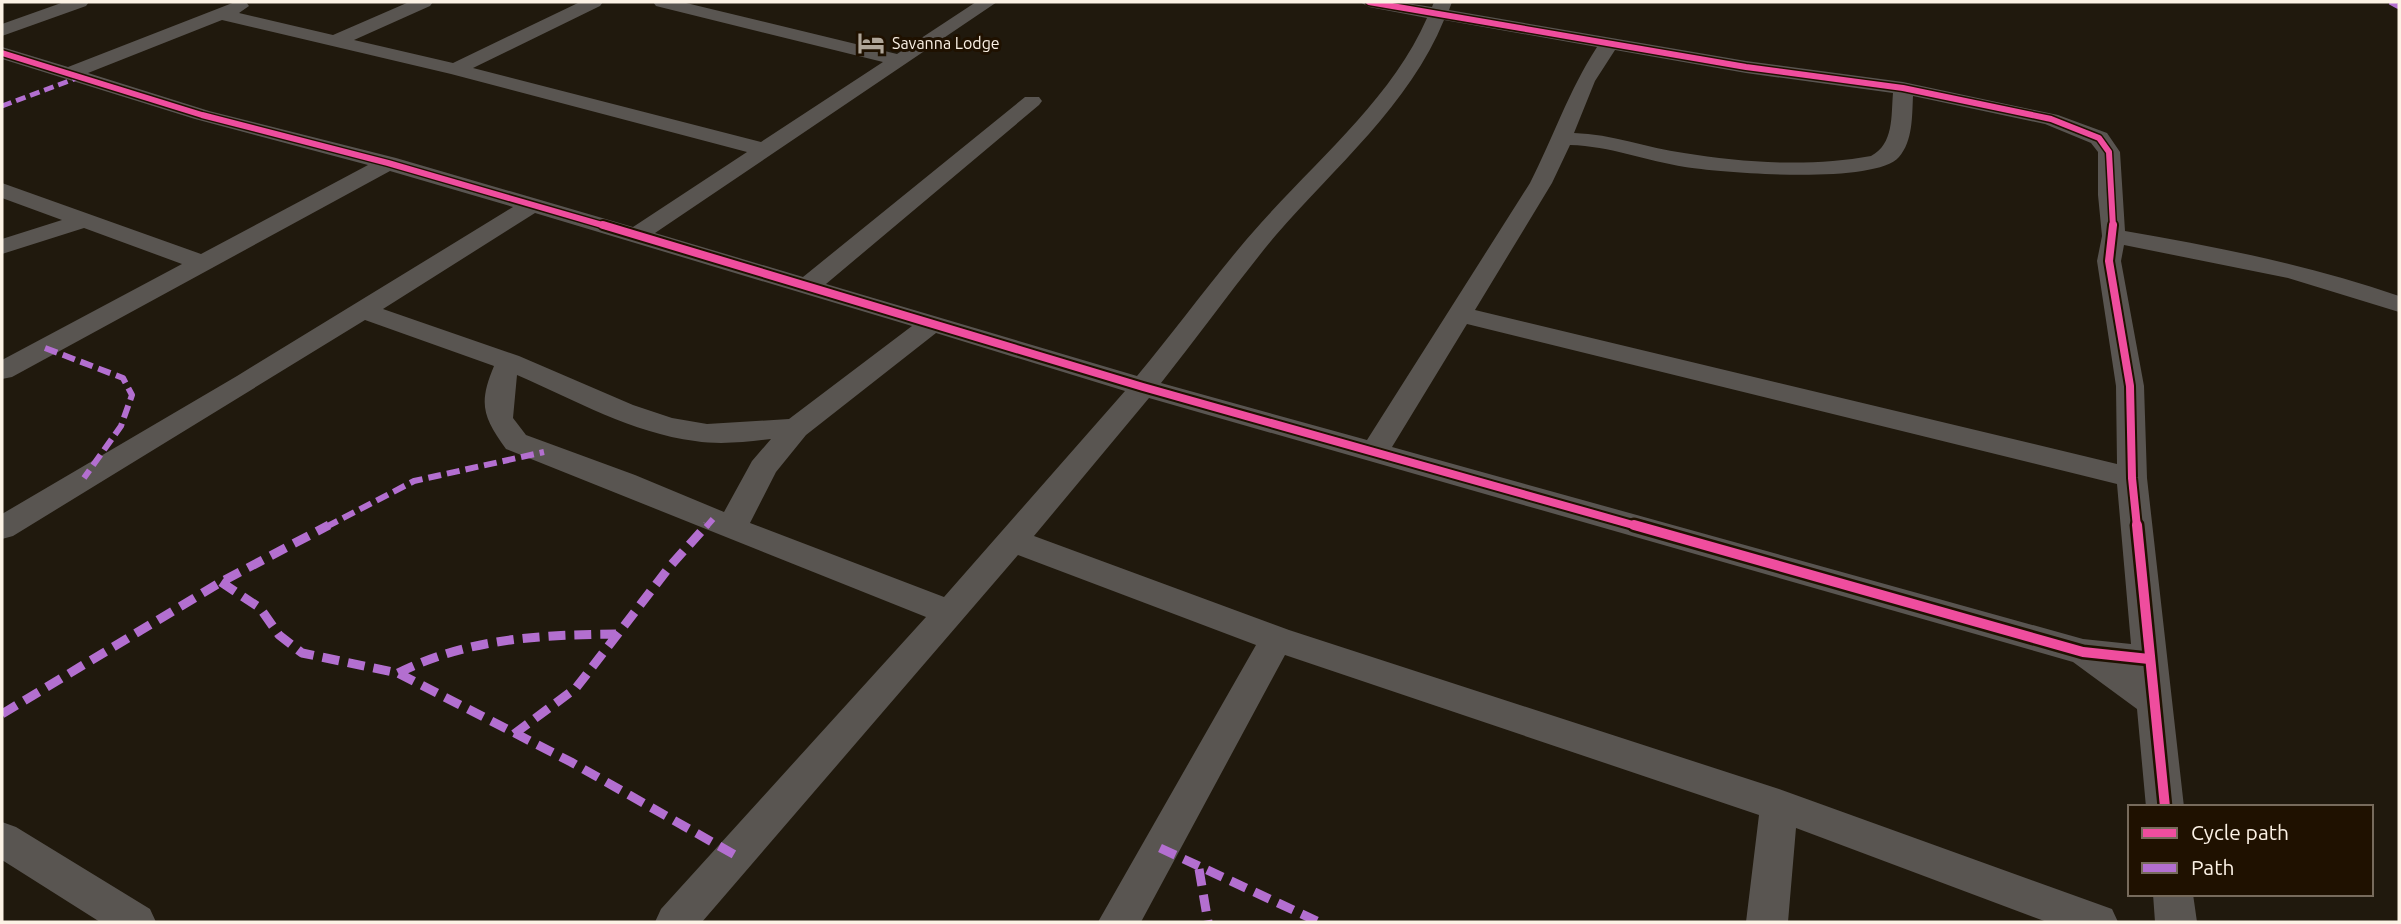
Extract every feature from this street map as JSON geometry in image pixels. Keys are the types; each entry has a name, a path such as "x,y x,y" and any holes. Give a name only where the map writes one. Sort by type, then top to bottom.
{"street":[{"path":"2,30 80,2"},
{"path":"71,73 251,2"},
{"path":"337,40 424,2"},
{"path":"455,69 594,2"},
{"path":"662,2 763,29 898,60"},
{"path":"636,235 761,149 988,2"},
{"path":"1369,2 1441,8 1609,44 1903,88 2051,119 2099,138 2109,152 2109,195 2114,236 2109,261 2130,386 2132,478 2165,805"},
{"path":"676,922 1143,387 1268,230 1335,158 1405,72 1441,8"},
{"path":"221,14 455,69 761,149"},
{"path":"1375,451 1500,252 1563,139 1570,113 1585,81 1609,44"},
{"path":"2,53 202,115 388,163 636,235 1143,387 2083,652 2149,659"},
{"path":"1563,139 1584,140 1708,163 1850,167 1877,163 1890,156 1898,140 1903,88"},
{"path":"808,286 1032,101"},
{"path":"2,371 388,163"},
{"path":"2,190 202,263"},
{"path":"2,527 532,205"},
{"path":"5,246 45,206"},
{"path":"5,246 85,220"},
{"path":"2114,236 2261,263 2325,278 2399,304"},
{"path":"362,310 509,362 596,400 659,423 694,432 796,428"},
{"path":"1459,314 2132,478"},
{"path":"732,528 763,468 796,428 933,323"},
{"path":"509,362 502,382 499,419 516,442 624,481 732,528 948,612"},
{"path":"1010,540 1277,639 1779,806 2097,922"},
{"path":"1119,922 1277,639"},
{"path":"2083,652 2154,702"},
{"path":"1767,922 1779,806"},
{"path":"2,839 135,922"},
{"path":"2173,896 2176,922"}],"marked path":[{"path":"2390,2 2399,7"},
{"path":"2,106 77,78"},
{"path":"45,348 123,378 132,395 121,426 84,478"},
{"path":"2,714 221,582 414,481 544,452"},
{"path":"514,734 576,688 671,565 713,519"},
{"path":"221,582 260,608 279,635 302,653 398,673 571,762 735,855"},
{"path":"398,673 451,650 478,643 531,636 616,634"},
{"path":"1160,848 1319,922"},
{"path":"1199,869 1208,922"}],"cycle path":[{"path":"1369,2 1746,67 1903,88 2051,119 2099,138 2109,152 2109,195 2114,236 2109,261 2130,386 2132,478 2165,805"},
{"path":"2,53 202,115 388,163 636,235 1143,387 2083,652 2149,659"}],"place":[{"name":"Savanna Lodge","path":"871,43"}]}
